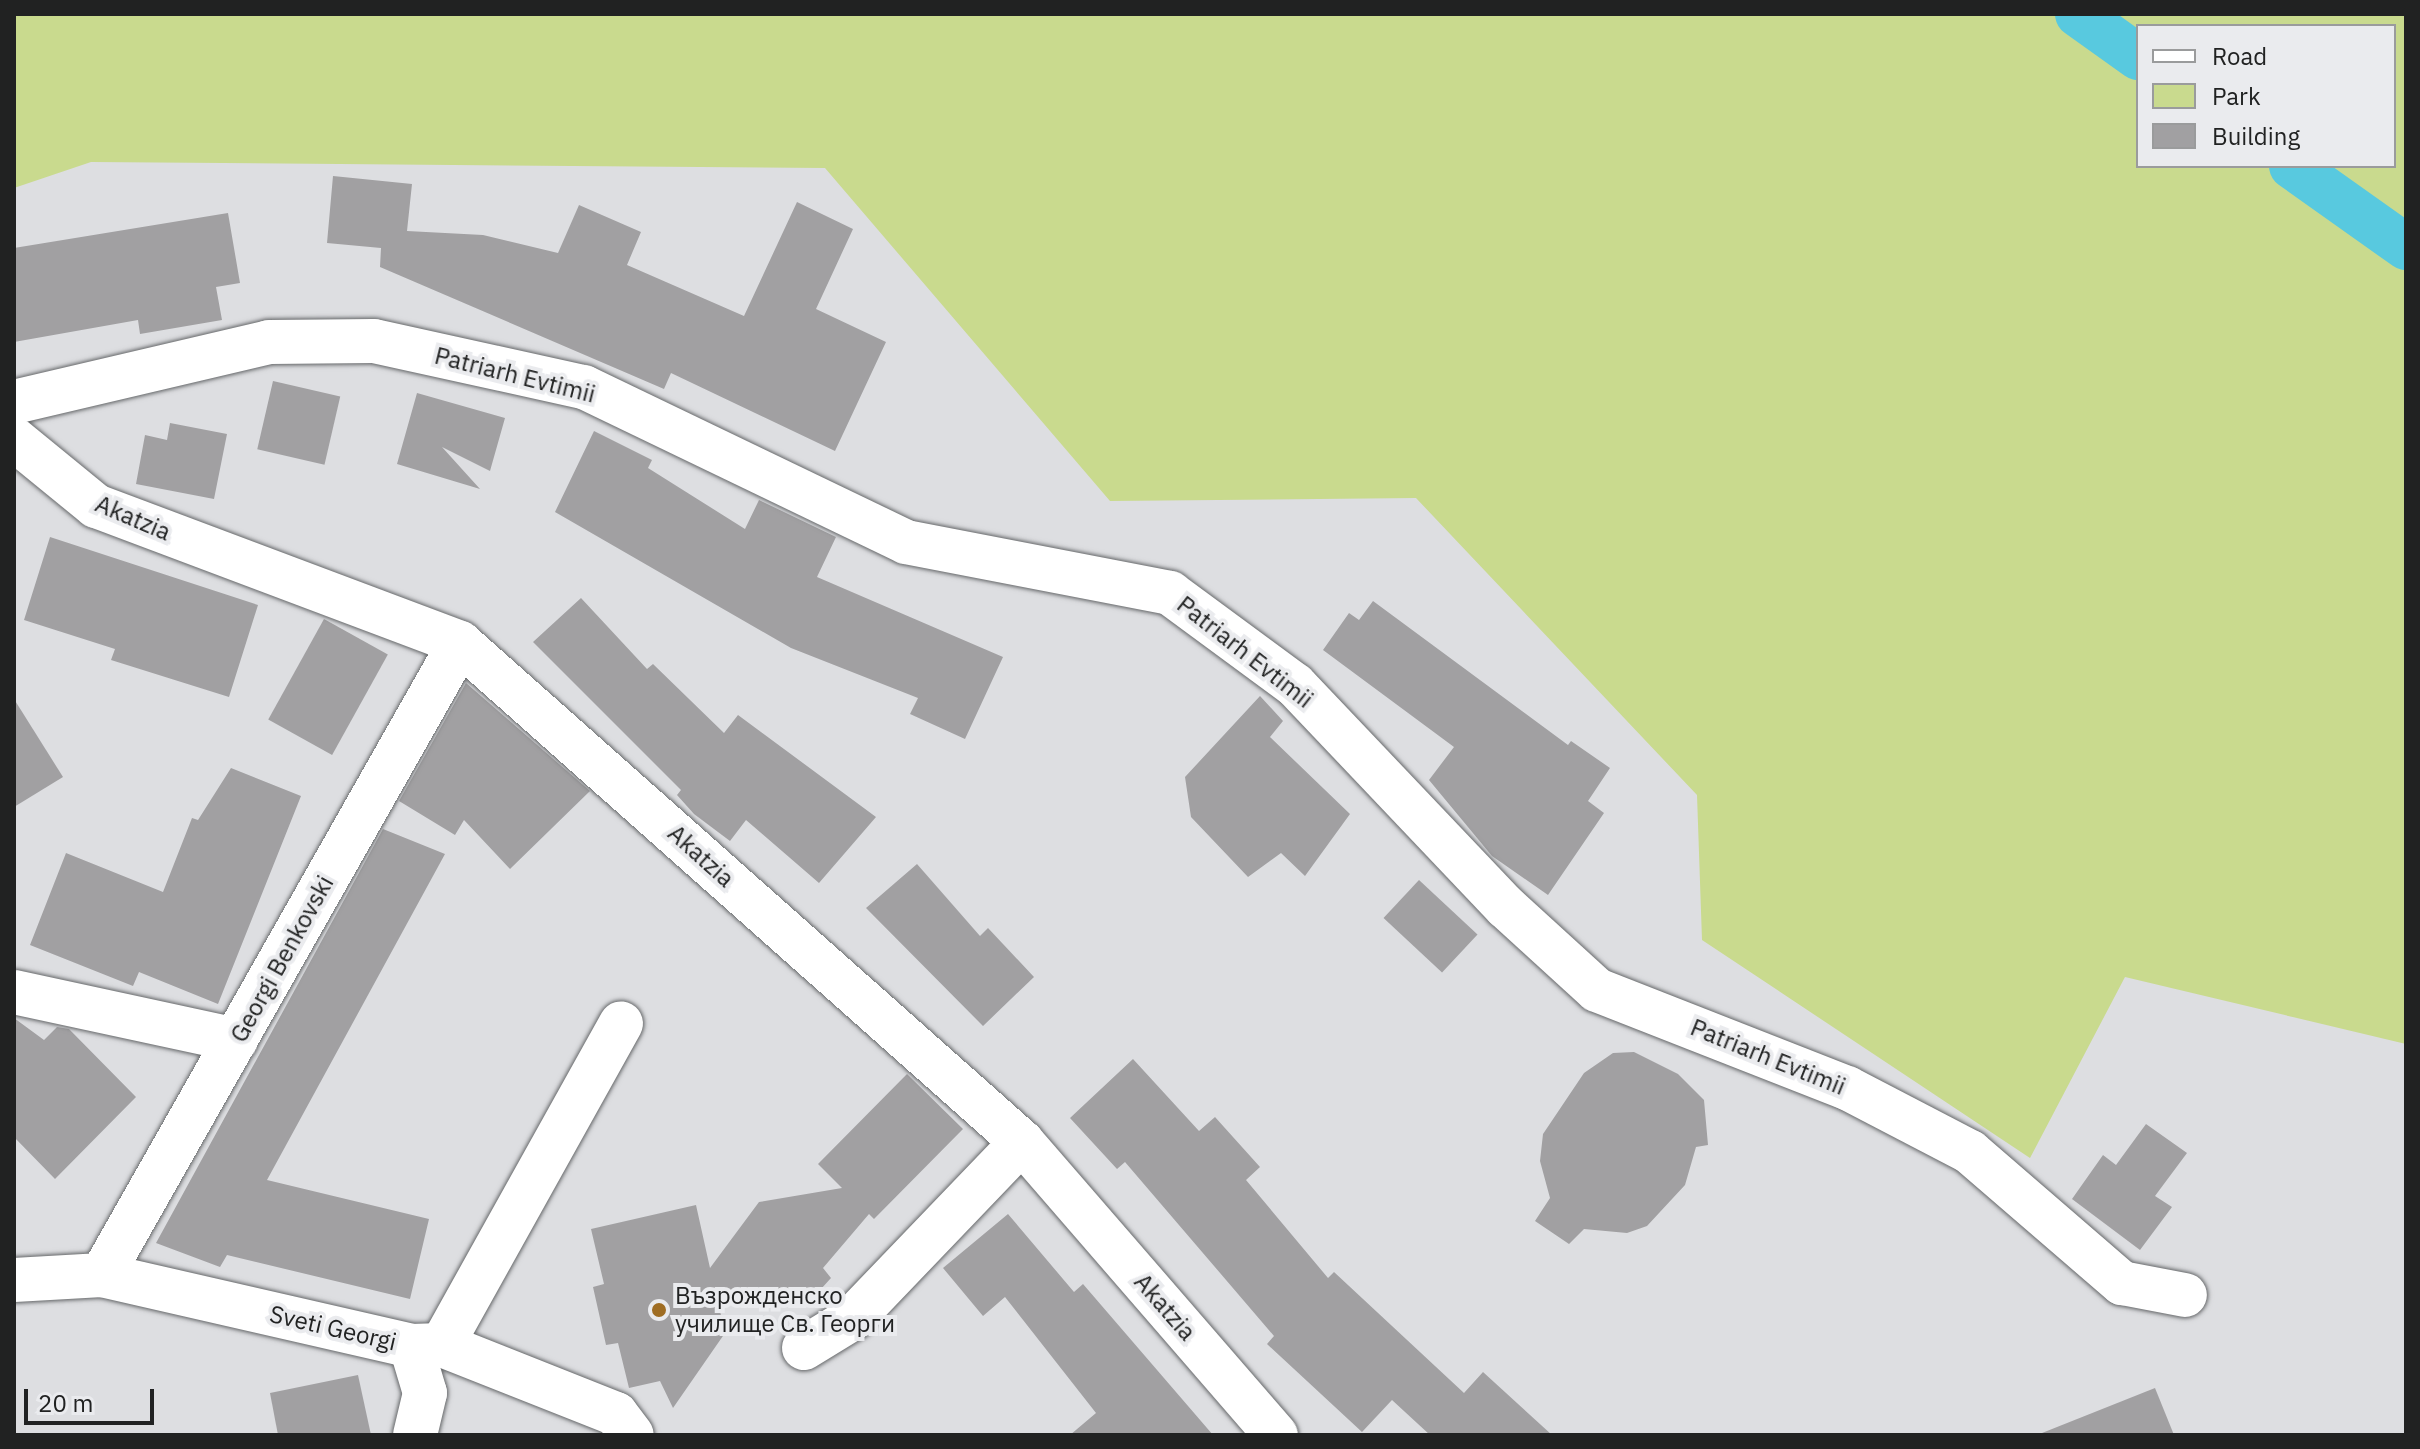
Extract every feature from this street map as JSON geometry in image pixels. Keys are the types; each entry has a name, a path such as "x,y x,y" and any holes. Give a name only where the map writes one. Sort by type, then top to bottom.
{"street":[{"name":"Patriarh Evtimii","path":"14,402 269,342 374,341 584,387 906,542 1170,593 1295,685 1506,907 1597,990 1847,1088 1970,1152 2122,1283 2185,1295"},
{"name":"Akatzia","path":"14,439 96,506 460,643 1022,1142 1276,1435"},
{"name":"Georgi Benkovski","path":"102,1275 460,643"},
{"path":"14,992 236,1040"},
{"path":"415,1435 425,1393 426,1345 621,1024"},
{"path":"804,1348 853,1318 1022,1142"},
{"name":"Sveti Georgi","path":"14,1280 102,1275 426,1345 616,1414 632,1435"}],"green space":[{"path":"14,14 2406,14 2406,1044 2125,977 2030,1158 1702,940 1697,795 1416,498 1110,501 825,168 91,162 14,188"}],"building":[{"path":"333,176 412,184 407,231 483,235 558,253 579,205 641,232 627,265 744,316 797,202 853,229 816,309 886,342 835,451 671,373 664,389 380,267 381,248 327,243"},
{"path":"228,213 240,283 216,287 222,320 140,334 138,320 14,342 14,248"},
{"path":"273,381 340,397 324,465 257,449"},
{"path":"417,393 505,418 490,471 442,447 480,489 397,464"},
{"path":"170,423 227,434 214,499 136,484 145,435 167,440"},
{"path":"594,431 652,460 648,468 745,529 759,500 836,537 817,577 1003,657 965,739 910,714 918,698 791,648 555,512"},
{"path":"50,537 258,605 229,697 111,660 115,649 24,620"},
{"path":"581,598 647,669 653,664 724,733 738,715 876,817 819,883 746,820 730,841 694,814 677,795 681,790 533,642"},
{"path":"1373,601 1568,745 1571,741 1610,768 1588,801 1604,813 1548,895 1492,856 1429,780 1454,747 1323,650 1349,613 1359,620"},
{"path":"324,619 388,654 332,755 268,720"},
{"path":"466,683 590,791 510,869 464,820 455,835 399,801"},
{"path":"1260,696 1283,721 1270,737 1350,814 1305,876 1281,853 1248,877 1191,817 1185,777"},
{"path":"14,699 63,777 14,807"},
{"path":"231,768 301,796 218,1004 139,972 133,986 30,945 66,853 163,892 192,818 198,820"},
{"path":"383,829 445,854 267,1180 429,1219 410,1299 227,1255 220,1267 156,1243"},
{"path":"917,864 980,936 988,928 1034,977 983,1026 866,908"},
{"path":"1419,880 1478,935 1442,973 1384,918"},
{"path":"14,1018 44,1040 57,1027 69,1029 136,1097 55,1179 14,1137"},
{"path":"1634,1052 1678,1074 1704,1100 1708,1145 1696,1147 1685,1185 1647,1226 1627,1233 1584,1229 1569,1244 1535,1221 1550,1198 1540,1161 1543,1134 1584,1073 1613,1053"},
{"path":"1133,1059 1199,1131 1215,1117 1260,1167 1246,1180 1328,1278 1334,1272 1464,1393 1483,1372 1552,1435 1430,1435 1392,1400 1362,1432 1267,1344 1274,1336 1125,1162 1117,1169 1070,1118"},
{"path":"907,1074 963,1129 874,1219 869,1214 823,1268 831,1278 811,1300 715,1289 725,1333 673,1408 660,1381 629,1388 618,1343 606,1345 593,1287 604,1284 591,1229 696,1205 710,1268 759,1202 842,1188 818,1164"},
{"path":"2146,1124 2187,1153 2155,1196 2172,1207 2140,1250 2072,1199 2103,1155 2116,1165"},
{"path":"1008,1214 1074,1292 1083,1284 1213,1435 1070,1435 1096,1413 1005,1297 983,1316 943,1268"},
{"path":"358,1375 371,1435 278,1435 270,1393"},
{"path":"2155,1388 2174,1435 2042,1435 2042,1433"}],"waterway":[{"path":"2078,14 2136,56"},
{"path":"2295,168 2406,247"}],"place":[{"name":"Възрожденско училище Св. Георги","path":"659,1310"}]}
